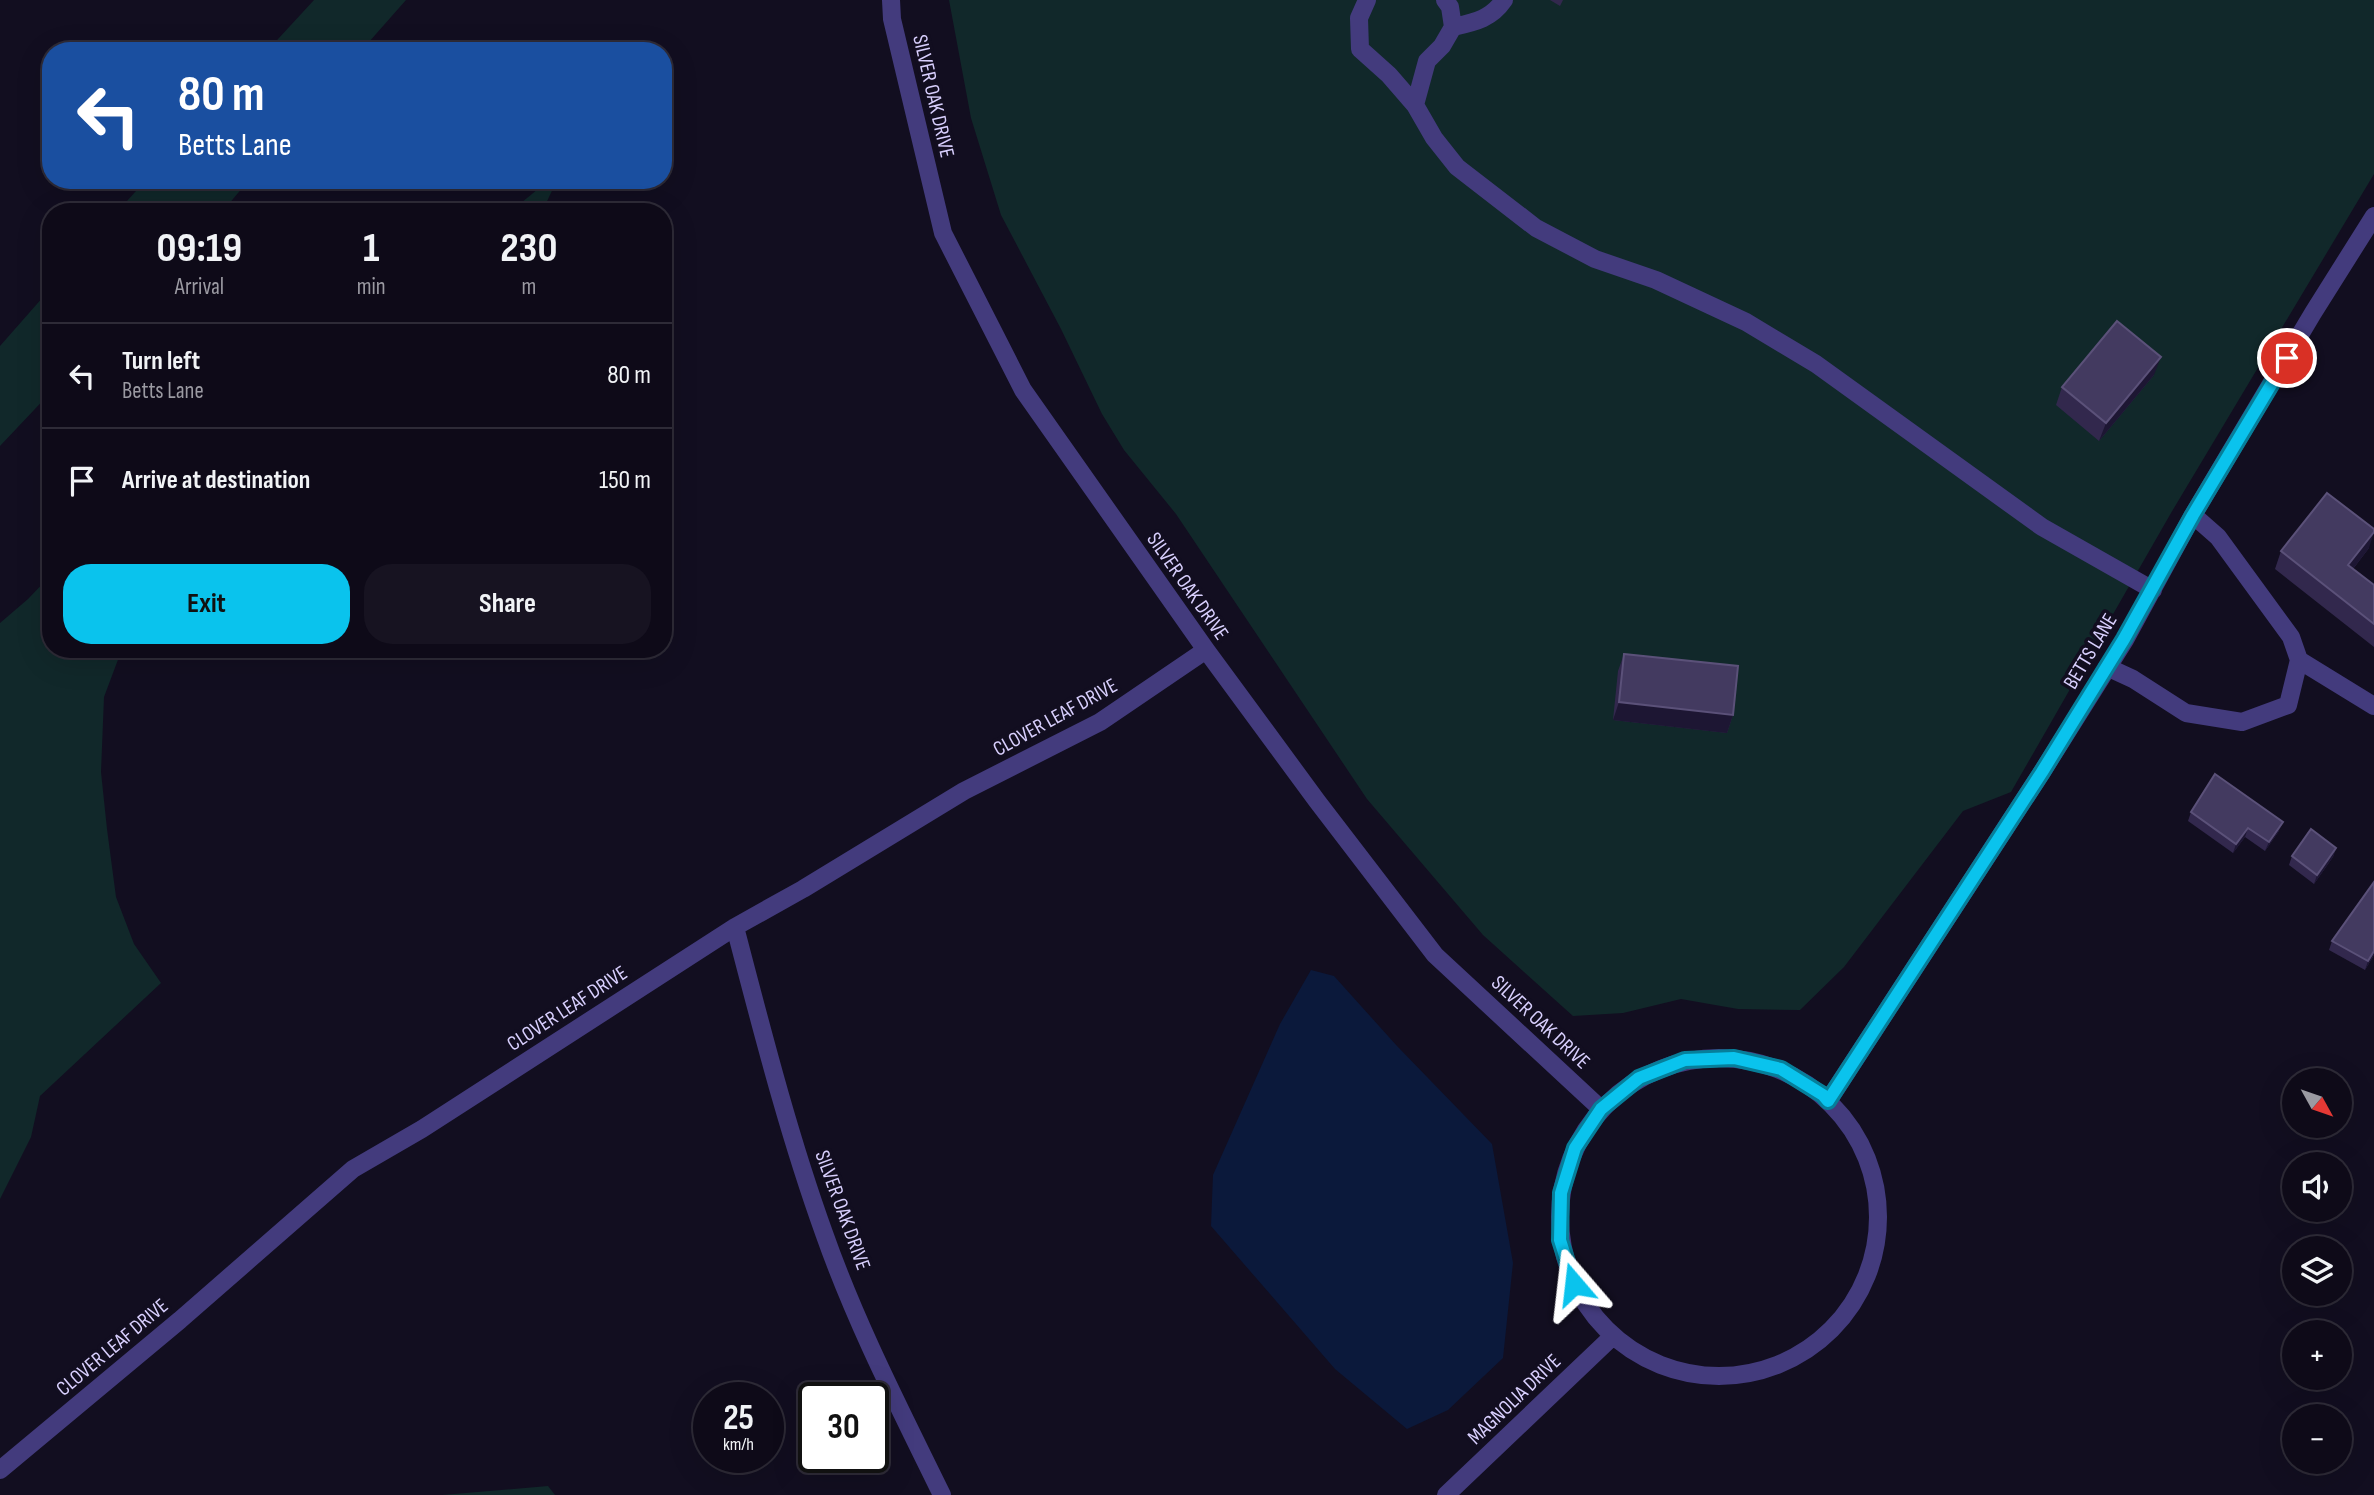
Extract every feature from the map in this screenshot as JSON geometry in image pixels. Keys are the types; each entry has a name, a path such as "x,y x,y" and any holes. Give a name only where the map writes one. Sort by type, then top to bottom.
{"street":[{"name":"SILVER OAK DRIVE","path":"891,0 892,19 943,233 1023,390 1206,650 1435,955 1601,1109"},
{"path":"1367,0 1359,18 1360,49 1389,75 1415,105 1434,138 1457,167 1536,228 1595,258 1656,280 1746,322 1828,372 2042,527 2153,590"},
{"path":"1415,105 1427,61 1442,46 1453,27 1450,7 1445,0"},
{"path":"1453,27 1481,21 1504,0"},
{"name":"BETTS LANE","path":"1828,1101 2042,772 2107,667 2153,590 2193,515 2374,216"},
{"path":"2107,667 2133,679 2186,713 2242,722 2288,705 2299,660 2291,636 2218,537 2193,515"},
{"name":"CLOVER LEAF DRIVE","path":"0,1470 180,1320 353,1169 422,1129 735,927 964,791 1100,722 1206,650"},
{"path":"2299,660 2374,706"},
{"name":"SILVER OAK DRIVE","path":"735,927 781,1101 824,1234 876,1361 942,1495"},
{"path":"1734,1058 1781,1069 1823,1095 1828,1101 1855,1131 1874,1176 1879,1225 1869,1273 1845,1316 1811,1348 1791,1359 1770,1369 1724,1377 1678,1372 1634,1353 1599,1324 1574,1284 1560,1240 1561,1193 1575,1148 1601,1109 1639,1078 1685,1060 1734,1058"},
{"name":"MAGNOLIA DRIVE","path":"1446,1495 1614,1336"}],"green space":[{"path":"314,0 406,0 369,42 275,42"},
{"path":"949,0 2374,0 2374,174 2171,513 2011,792 1963,811 1844,967 1800,1010 1738,1009 1681,999 1623,1013 1573,1016 1483,935 1367,799 1176,514 1124,450 1102,414 1001,215 971,118"},
{"path":"138,189 241,189 230,203 125,203"},
{"path":"538,189 553,189 546,203 521,203"},
{"path":"42,298 42,402 0,446 0,346"},
{"path":"42,584 42,658 119,658 104,697 101,772 107,829 116,897 134,944 161,983 40,1096 31,1137 0,1199 0,623"},
{"path":"548,1486 555,1495 442,1495"}],"water":[{"path":"1311,970 1334,976 1492,1144 1513,1263 1503,1358 1448,1410 1407,1429 1335,1369 1211,1226 1213,1175 1280,1024"}],"building":[{"path":"2117,321 2161,357 2106,423 2062,387"},
{"path":"2327,493 2374,529 2348,565 2374,585 2374,624 2281,551"},
{"path":"1624,654 1738,666 1733,715 1619,702"},
{"path":"2215,774 2283,822 2269,842 2248,828 2236,844 2191,812"},
{"path":"2311,829 2336,848 2317,875 2292,856"},
{"path":"2374,882 2374,951 2368,961 2332,941"}],"route":[{"path":"1574,1284 1560,1240 1561,1193 1575,1148 1601,1109 1639,1078 1685,1060 1734,1058 1781,1069 1823,1095 1828,1101 2042,772 2153,590 2193,515 2287,358"}]}
